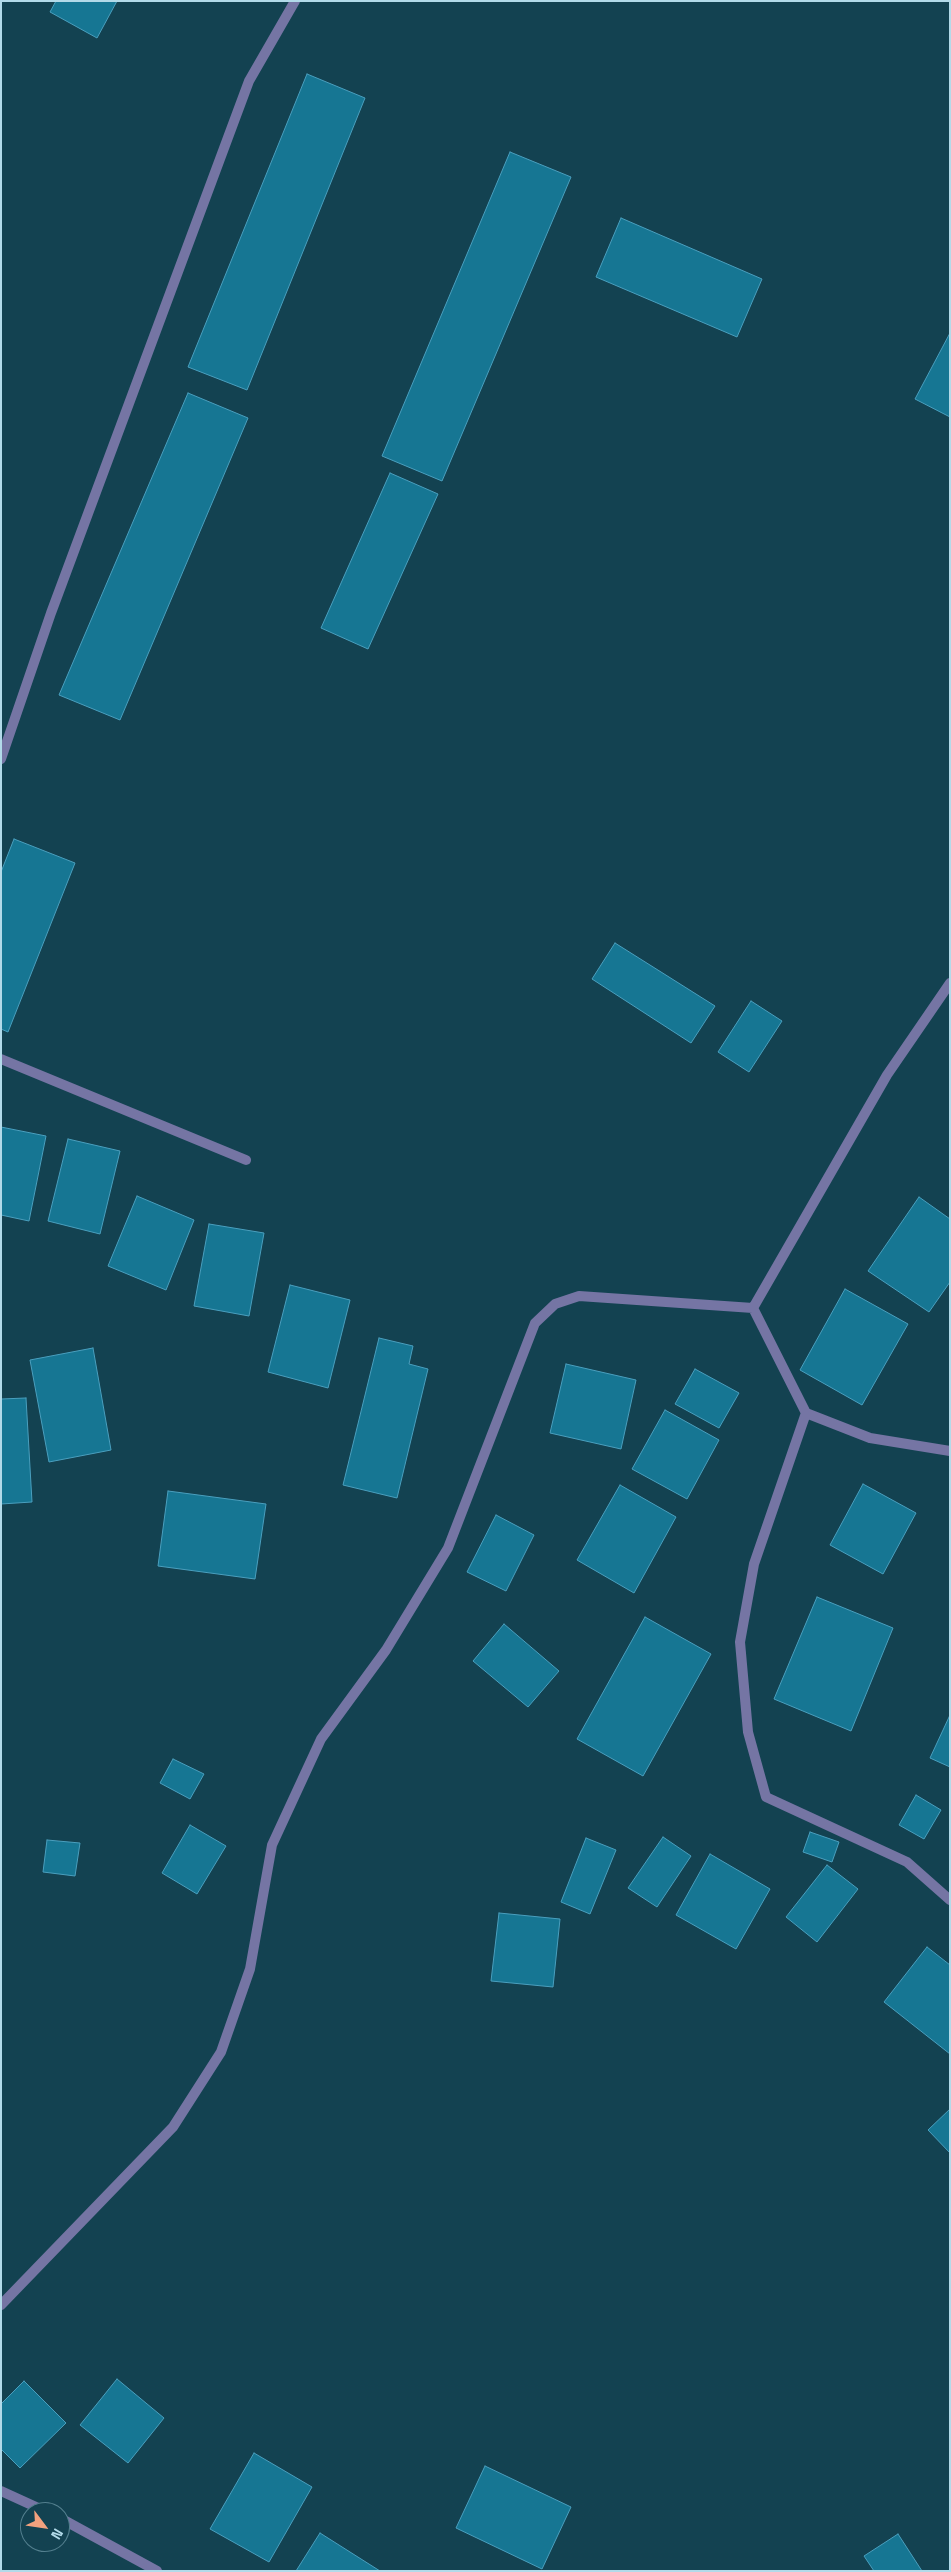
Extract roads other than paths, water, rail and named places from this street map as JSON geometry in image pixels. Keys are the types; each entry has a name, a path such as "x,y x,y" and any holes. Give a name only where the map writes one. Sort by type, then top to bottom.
{"street":[{"path":"1,759 54,604 249,81 295,1"},
{"path":"753,1308 887,1075 950,983"},
{"path":"1,1059 246,1160"},
{"path":"1,2305 173,2127 221,2052 250,1969 272,1845 321,1739 386,1650 448,1548 535,1323 555,1304 579,1296 753,1308"},
{"path":"753,1308 806,1413 870,1438 950,1451"},
{"path":"806,1413 754,1564 740,1642 748,1732 766,1797 907,1862 950,1900"},
{"path":"1,2491 25,2502"},
{"path":"70,2523 157,2571"}]}
